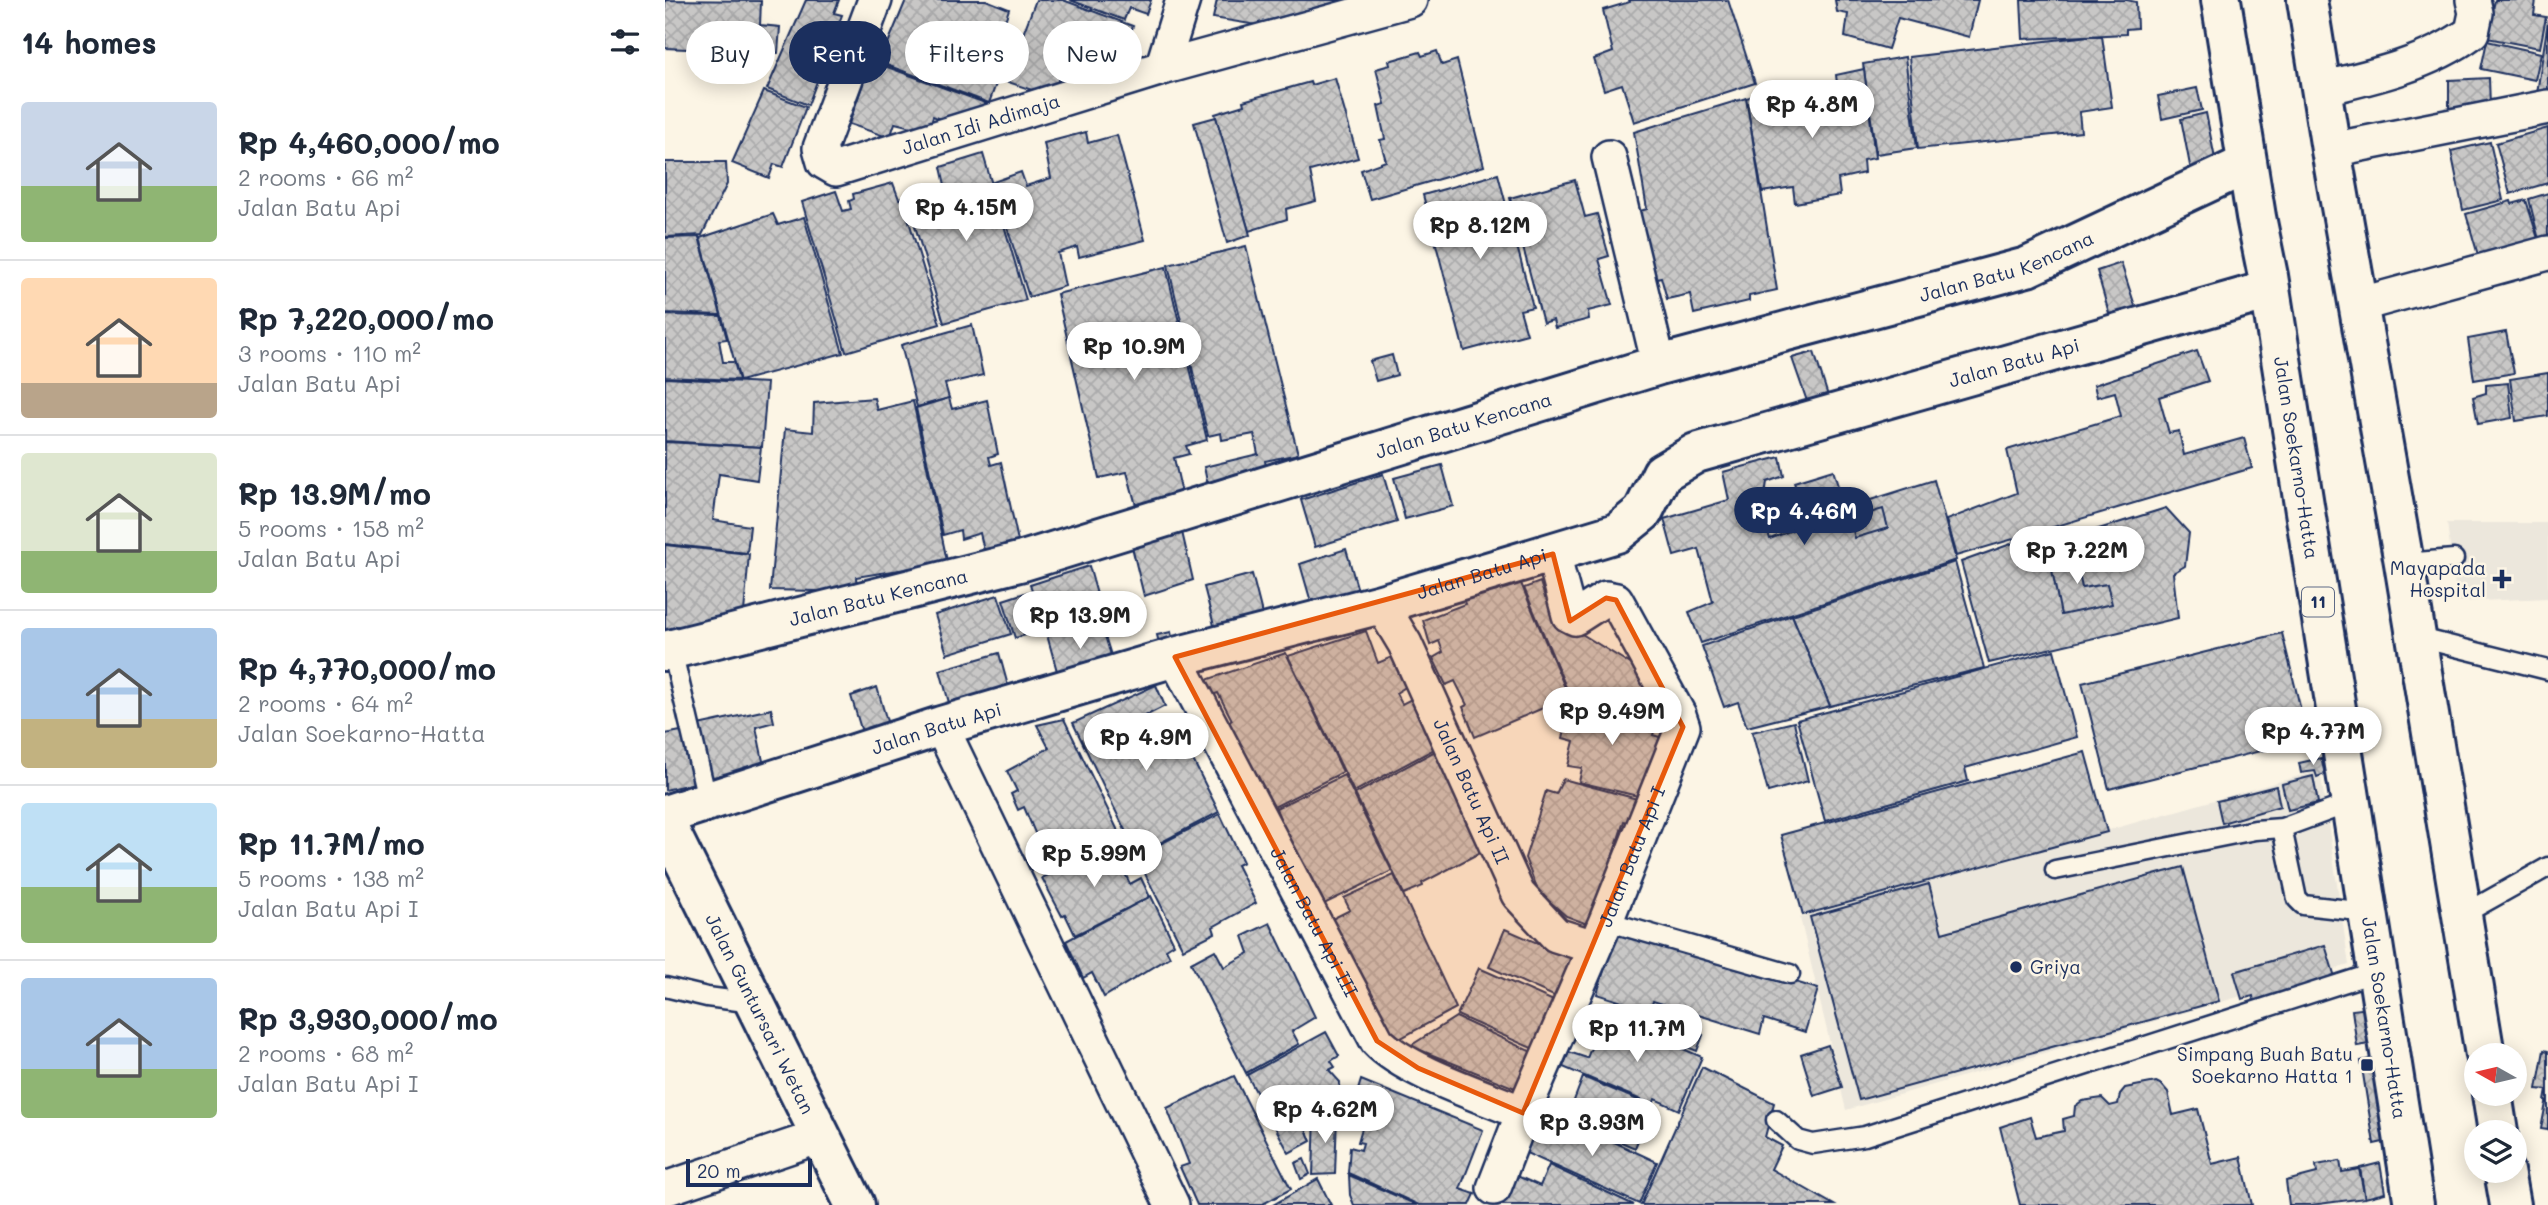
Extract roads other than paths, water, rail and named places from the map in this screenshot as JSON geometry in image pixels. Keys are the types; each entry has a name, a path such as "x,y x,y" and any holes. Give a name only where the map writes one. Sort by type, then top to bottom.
{"main road":[{"name":"Jalan Soekarno-Hatta","path":"2221,0 2270,290 2414,1205"},
{"path":"2307,0 2330,150 2404,563 2483,1043"},
{"name":"Jalan Batu Kencana","path":"669,651 1023,561 1659,365 2027,267 2248,164"},
{"name":"Jalan Batu Api","path":"665,816 941,726 1175,657 1381,604 1553,554 1617,533 1643,512 1662,473 1696,453 2270,290"},
{"name":"Jalan Guntursari Wetan","path":"665,822 855,1205"},
{"path":"2506,1183 2510,1205"}],"street":[{"name":"Jalan Idi Adimaja","path":"875,0 820,148 824,162 836,169 1162,68 1410,0"},
{"path":"1162,68 1183,0"},
{"path":"2320,89 2379,75 2455,44 2472,32 2476,13 2473,0"},
{"path":"2330,150 2548,107"},
{"path":"1609,157 1659,365"},
{"path":"2358,305 2548,253"},
{"name":"Jalan Batu Api I","path":"1494,1188 1683,727 1616,600 1606,598 1575,618 1569,615 1553,554"},
{"name":"Jalan Batu Api II","path":"1381,604 1405,644 1518,894 1556,935 1600,934"},
{"name":"Jalan Batu Api III","path":"1175,657 1377,1041 1389,1054 1523,1114"},
{"path":"941,726 1173,1205"},
{"path":"665,1188 821,1136"}],"lane":[{"path":"2404,563 2453,559"},
{"path":"2416,637 2548,670"},
{"path":"669,651 708,803"},
{"path":"2055,870 2255,830 2282,828 2350,803"},
{"path":"2282,828 2297,899 2303,905 2368,912"},
{"path":"2462,915 2548,867"},
{"path":"1600,934 1790,974"},
{"path":"1776,1120 1798,1140 1813,1144 1865,1136 2377,972"},
{"path":"665,987 708,998 754,1003"}],"place":[{"name":"Mayapada Hospital","path":"2502,579"},
{"name":"Griya","path":"2016,967"},
{"name":"Simpang Buah Batu Soekarno Hatta 1","path":"2367,1065"}]}
